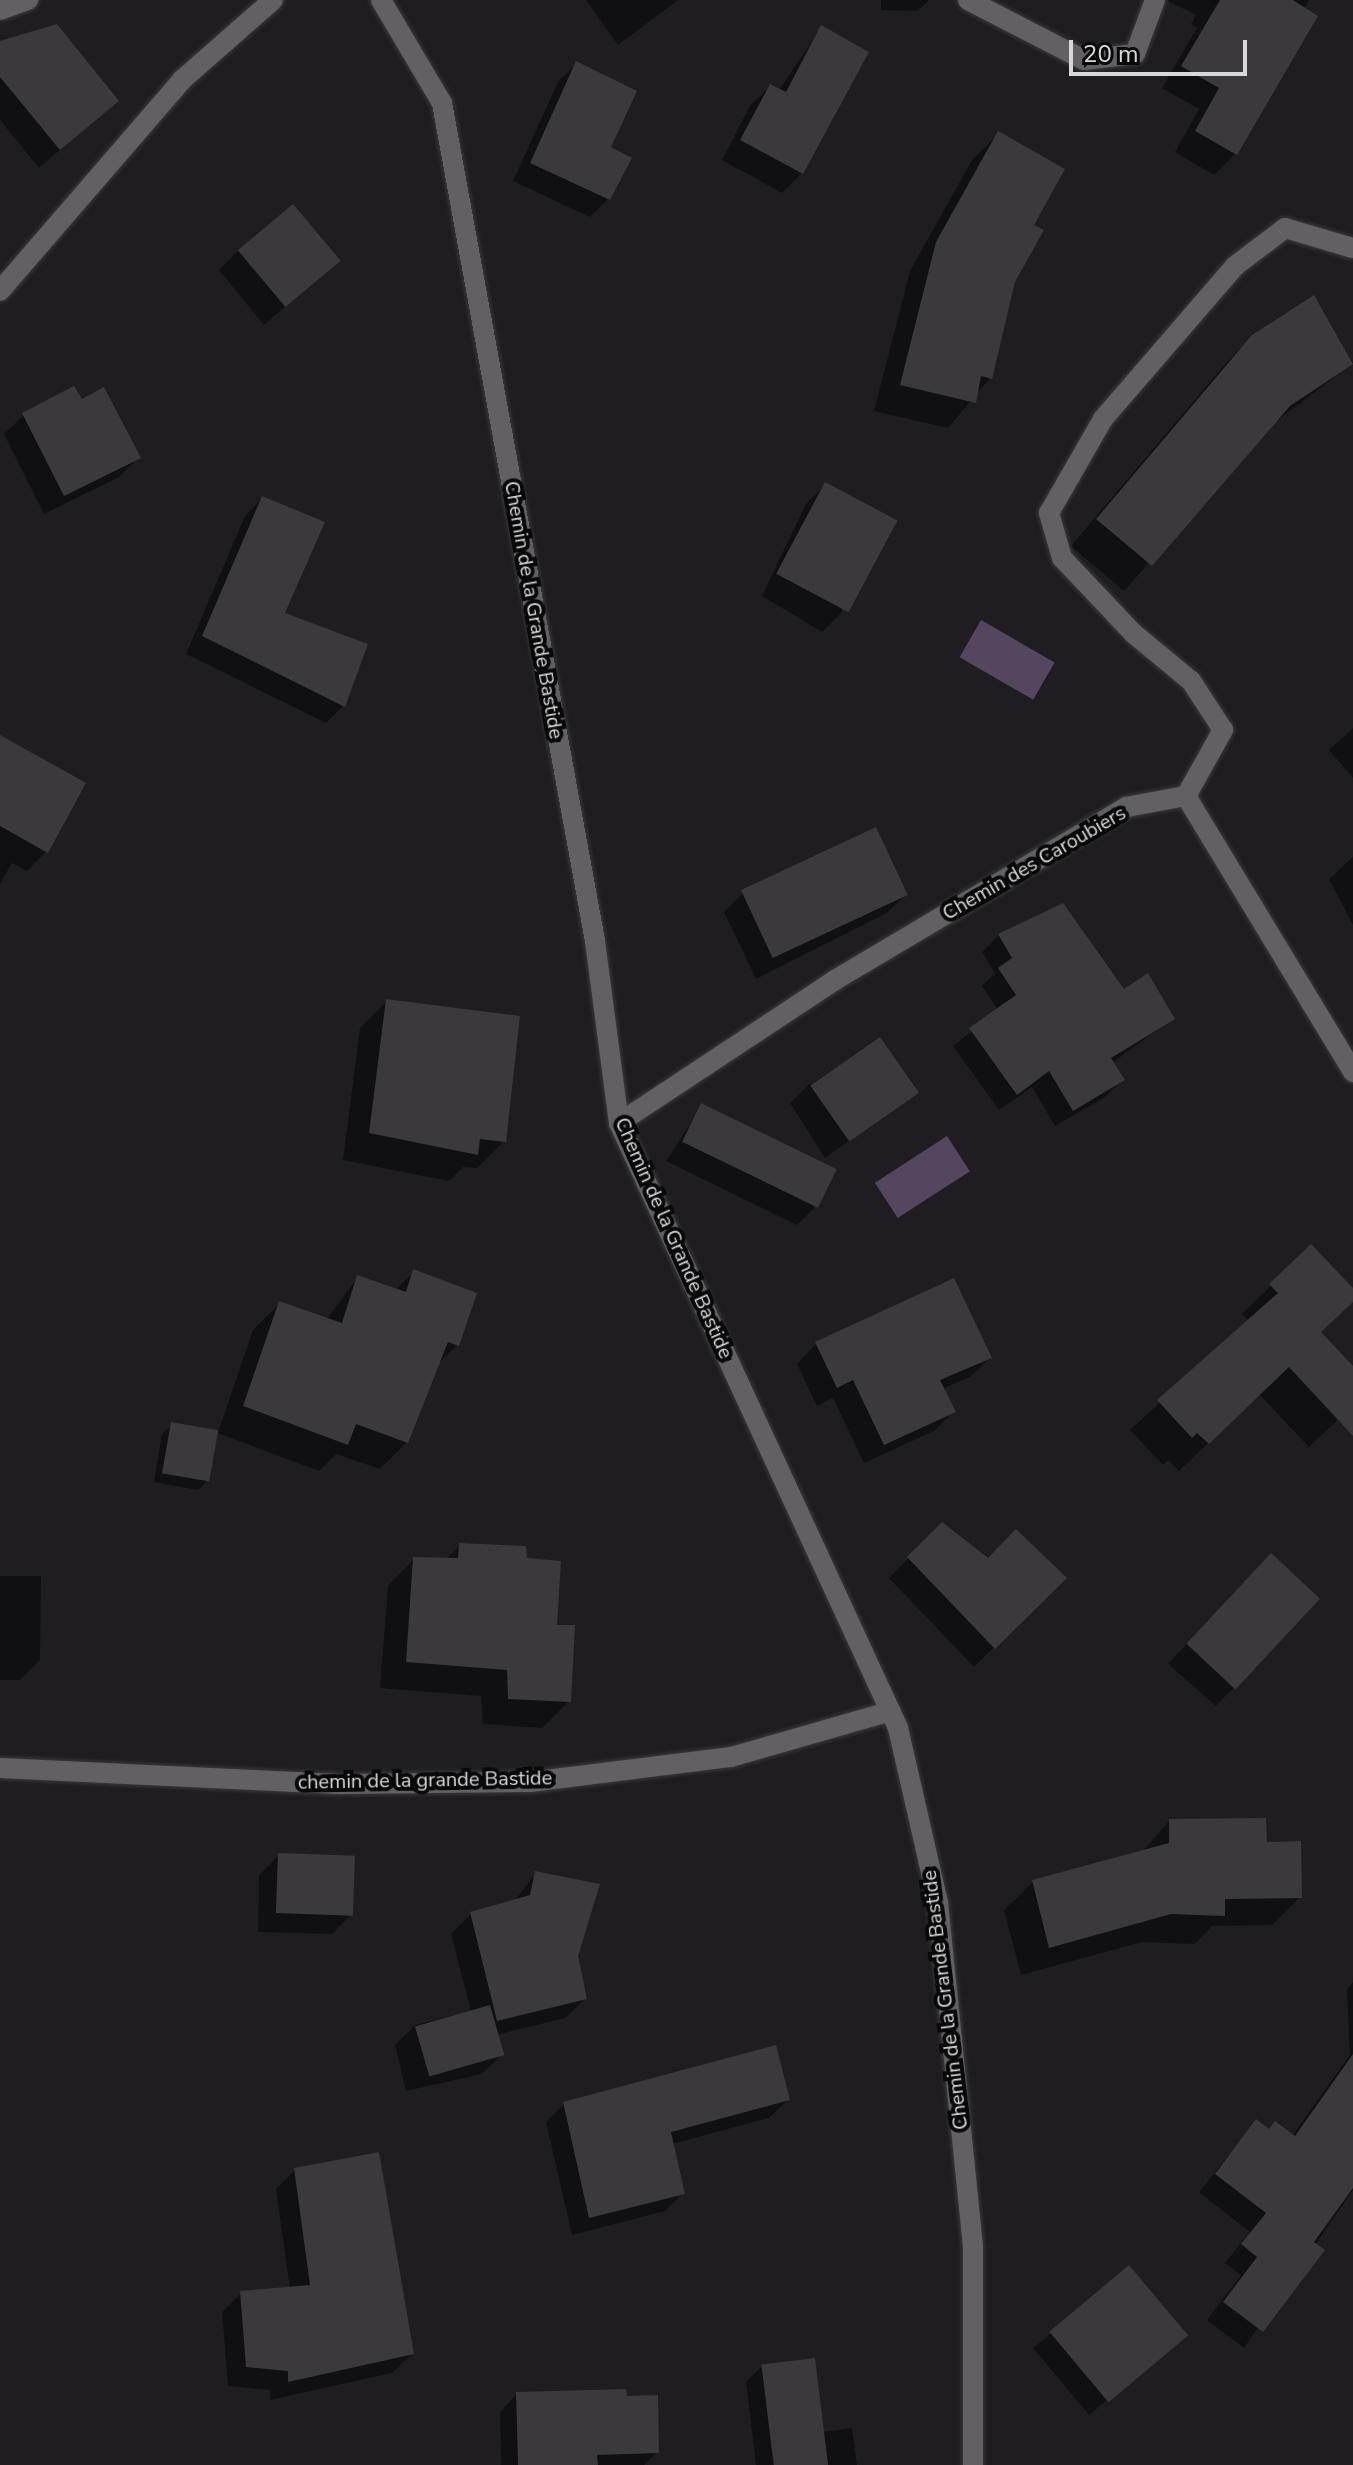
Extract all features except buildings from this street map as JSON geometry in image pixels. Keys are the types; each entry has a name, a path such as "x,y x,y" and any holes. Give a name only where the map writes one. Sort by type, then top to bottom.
{"street":[{"path":"0,10 28,0"},
{"path":"0,291 182,80 273,0"},
{"name":"Chemin de la Grande Bastide","path":"381,0 442,103 595,941 619,1123 891,1711 938,1902 973,2246 973,2465"},
{"path":"968,0 1084,60 1135,54 1155,0"},
{"path":"1353,248 1285,228 1235,266 1103,419 1049,513 1062,558 1133,633 1191,681 1223,730 1186,796 1353,1072"},
{"name":"Chemin des Caroubiers","path":"619,1123 835,980 1126,807 1186,796"},
{"name":"chemin de la grande Bastide","path":"0,1768 343,1784 530,1782 731,1757 891,1711"}],"shaded area":[{"path":"981,620 1055,662 1033,700 960,657"},
{"path":"947,1136 970,1171 898,1218 875,1183"}]}
